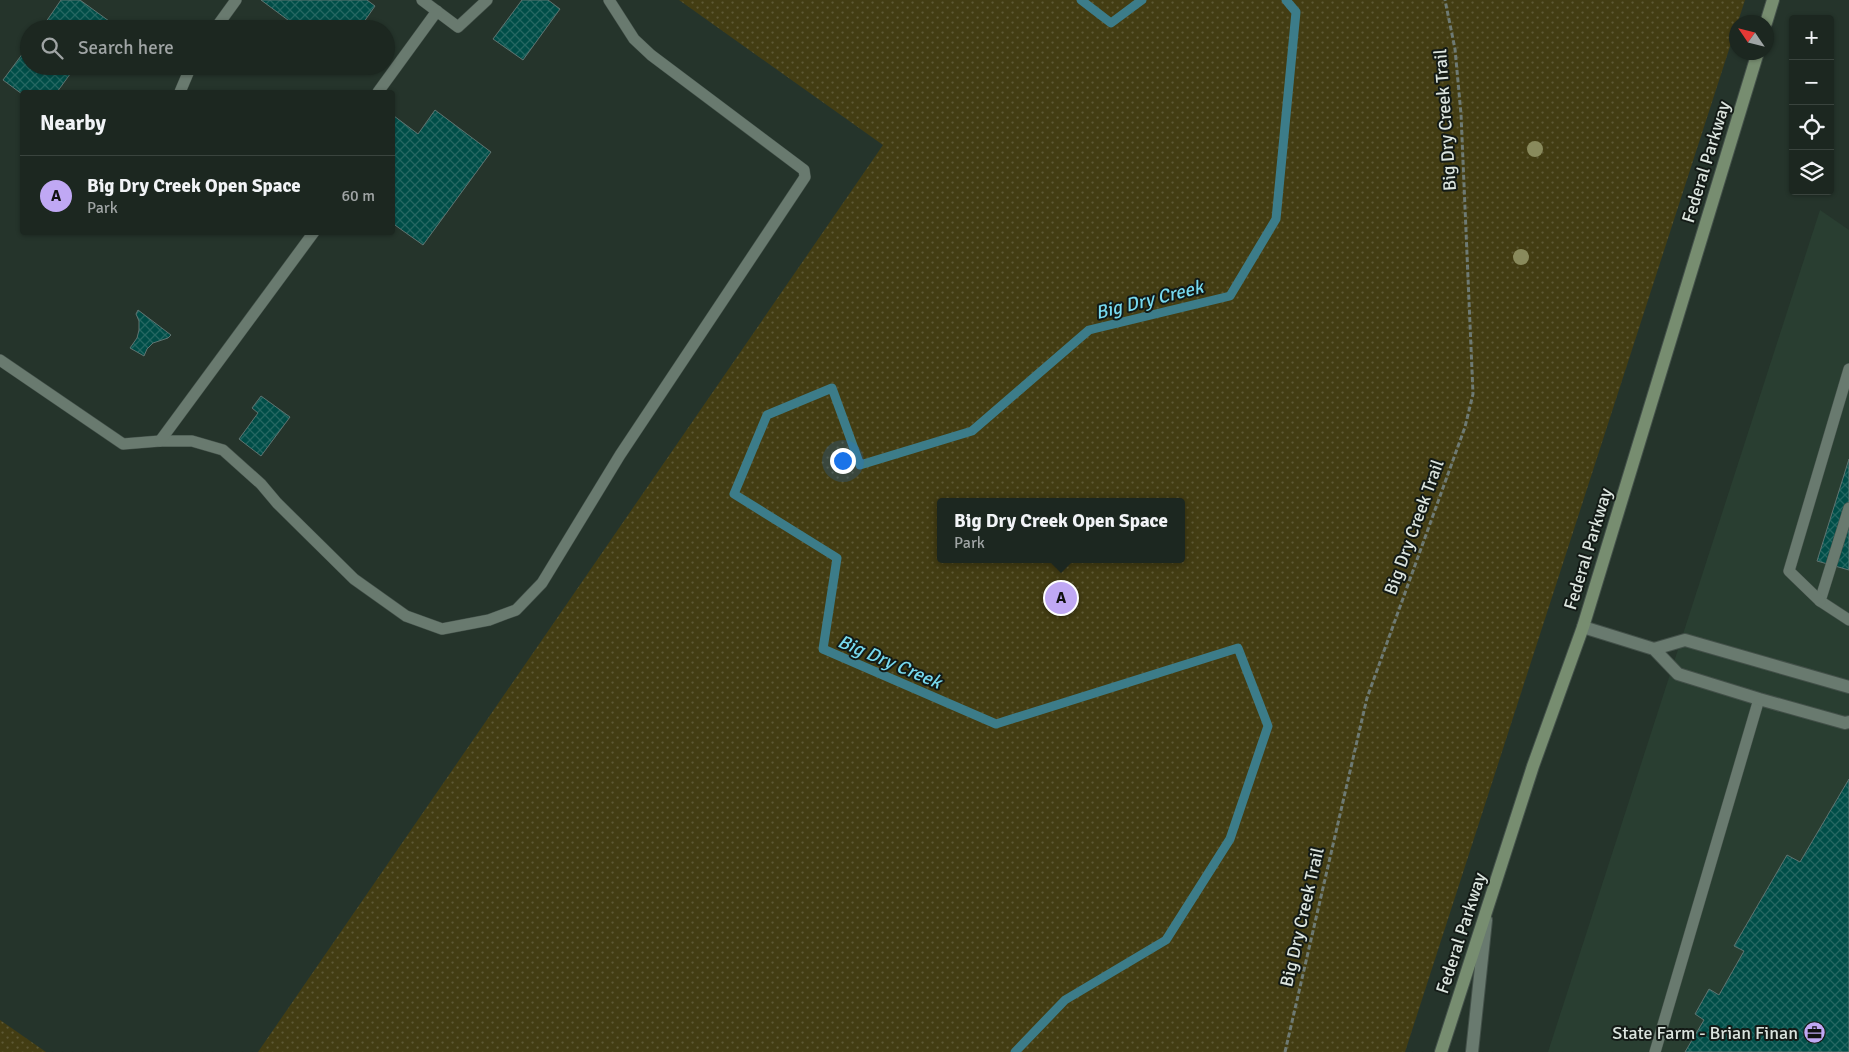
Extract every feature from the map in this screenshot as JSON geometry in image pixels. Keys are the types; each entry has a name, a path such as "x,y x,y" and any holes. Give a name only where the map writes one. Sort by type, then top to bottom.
{"main road":[{"path":"1769,15 1774,0"},
{"name":"Federal Parkway","path":"1441,1052 1533,766 1583,627 1756,60"}],"street":[{"path":"1583,627 1654,649 1678,674 1759,700 1844,723 1849,722"},
{"path":"1654,649 1685,640 1849,687"},
{"path":"1472,1052 1488,910"}],"lane":[{"path":"222,20 236,0"},
{"path":"422,0 458,28 487,0"},
{"path":"0,360 124,444 192,441 223,450 262,484 277,503 354,579 406,616 442,629 489,620 516,610 542,583 620,455 805,178 804,170 645,50 634,39 609,0"},
{"path":"395,69 437,11"},
{"path":"181,90 187,75"},
{"path":"379,90 390,75"},
{"path":"160,441 312,235"},
{"path":"1849,368 1789,571 1820,601 1849,620"},
{"path":"1820,601 1849,508"},
{"path":"1654,1052 1759,700"}],"path":[{"name":"Big Dry Creek Trail","path":"1285,1052 1367,698 1465,427 1473,394 1461,114 1455,49 1445,0"}],"shaded area":[{"path":"679,0 1745,0 1740,15 1729,15 1729,50 1405,1052 258,1052 883,145"},
{"path":"1820,210 1849,230 1849,1052 1548,1052"},
{"path":"0,1020 46,1052 0,1052"}],"building":[{"path":"61,0 80,0 108,20 47,20"},
{"path":"261,0 367,0 375,6 365,20 288,20"},
{"path":"522,0 548,0 560,9 523,60 493,39"},
{"path":"20,57 20,75 69,75 58,90 20,90 20,93 3,80"},
{"path":"435,110 491,152 423,245 395,225 395,117 418,134"},
{"path":"138,310 171,335 168,338 153,343 147,349 144,356 130,348 137,338 139,330 139,321 136,314"},
{"path":"261,396 290,417 261,456 239,439 258,413 252,408"},
{"path":"1849,459 1849,570 1817,561"},
{"path":"1849,779 1849,1052 1685,1052 1704,1020 1695,1014 1709,989 1719,995 1744,951 1734,946 1787,855 1800,862"}],"waterway":[{"name":"Big Dry Creek","path":"1081,0 1111,23 1142,0"},
{"name":"Big Dry Creek","path":"1015,1052 1065,1000 1166,940 1230,839 1268,726 1238,648 996,724 823,649 837,558 734,494 767,415 832,388 860,465 972,431 1089,330 1230,296 1276,219 1296,12 1286,0"}],"place":[{"name":"Big Dry Creek Open Space","path":"1061,598"},
{"name":"State Farm - Brian Finan","path":"1814,1033"}]}
